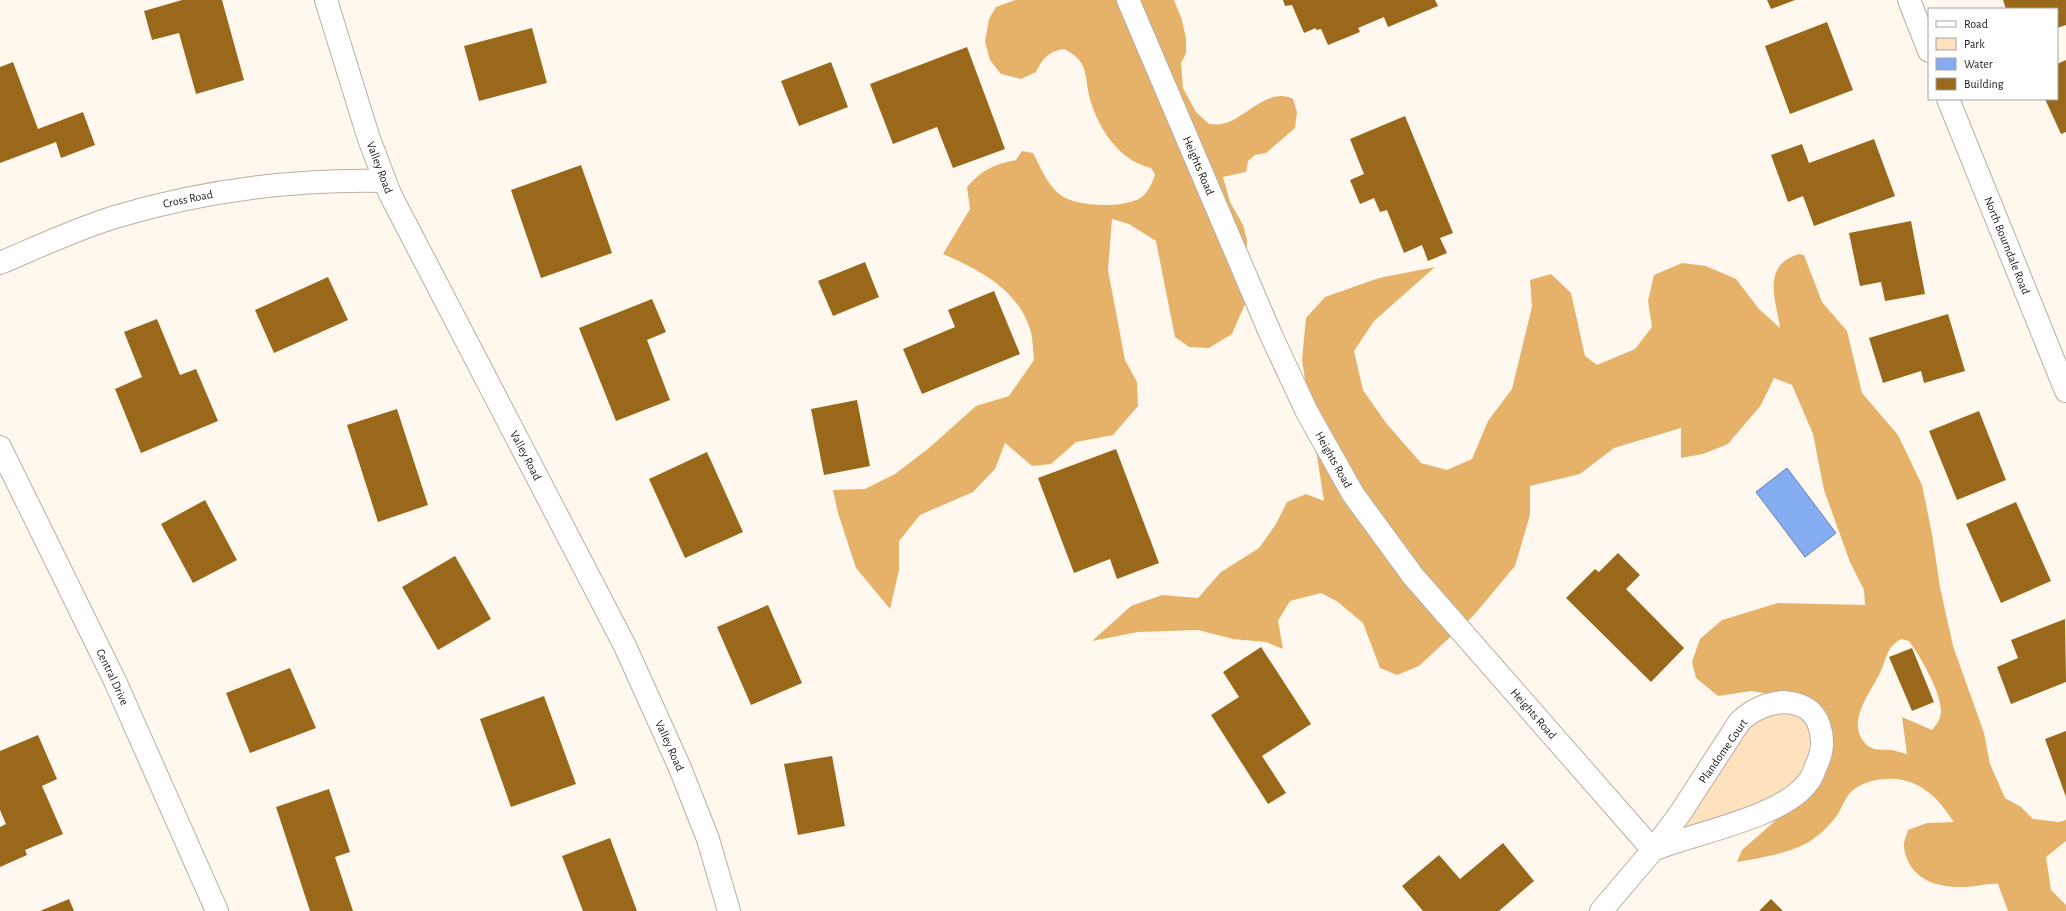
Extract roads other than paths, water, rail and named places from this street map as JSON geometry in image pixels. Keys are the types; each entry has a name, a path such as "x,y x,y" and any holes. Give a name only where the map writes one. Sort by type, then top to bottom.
{"street":[{"name":"Valley Road","path":"326,0 369,139 393,201 625,646 680,768 706,832 729,911"},
{"name":"Heights Road","path":"1128,0 1271,335 1307,412 1353,494 1412,576 1653,850"},
{"path":"1909,0 1928,48"},
{"name":"North Bourndale Road","path":"1948,100 2066,391"},
{"name":"Cross Road","path":"0,263 115,217 190,198 269,186 343,180 385,181"},
{"name":"Central Drive","path":"0,447 115,681 217,911"},
{"name":"Plandome Court","path":"1602,910 1653,850 1681,812 1740,721 1752,710 1767,704 1783,702 1797,703 1808,708 1816,717 1822,732 1823,744 1820,759 1808,782 1796,795 1777,807 1675,840 1653,850"}],"water":[{"path":"1787,468 1836,533 1805,557 1756,492"}]}
